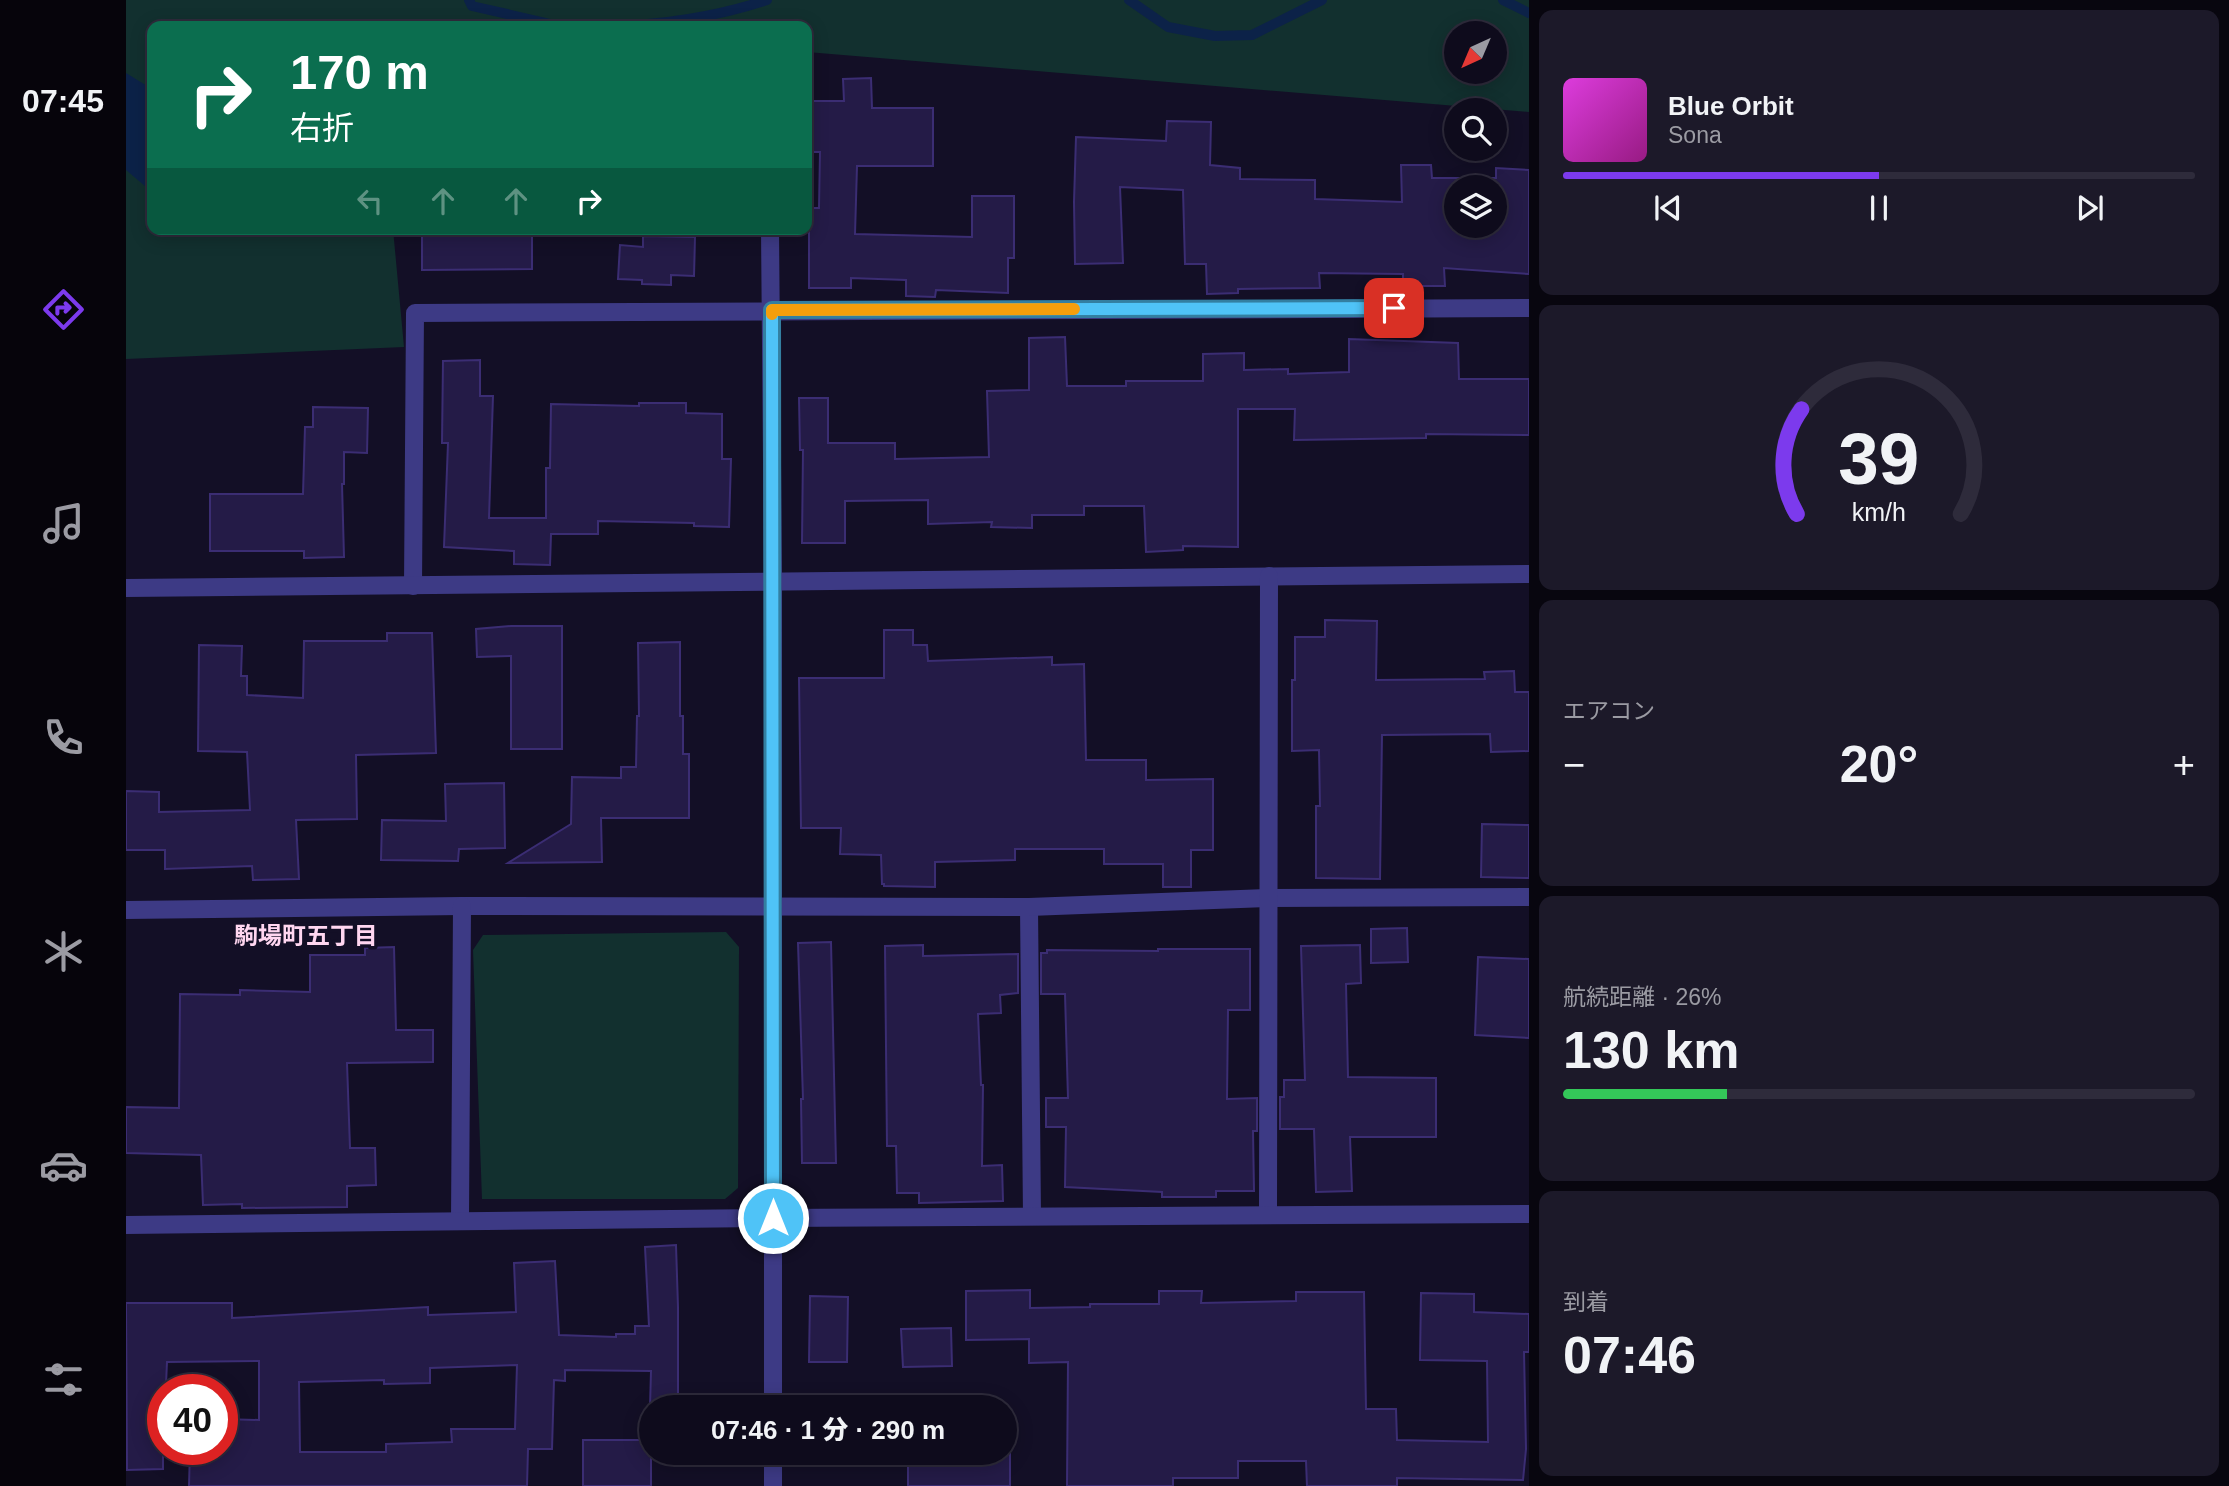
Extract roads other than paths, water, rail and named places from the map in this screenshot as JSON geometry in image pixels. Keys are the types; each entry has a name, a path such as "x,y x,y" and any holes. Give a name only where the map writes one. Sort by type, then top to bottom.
{"street":[{"path":"770,235 773,1395"},
{"path":"413,586 415,313 1529,308"},
{"path":"126,588 1529,574"},
{"path":"1268,1214 1269,576"},
{"path":"126,910 462,906 1029,906 1268,898 1529,897"},
{"path":"460,1220 462,906"},
{"path":"1029,906 1032,1216"},
{"path":"126,1224 1529,1213"},
{"path":"773,1465 773,1486"}],"water":[{"path":"126,73 147,86 147,188 126,170"}],"waterway":[{"path":"469,0 472,6 537,21"},
{"path":"670,21 730,11 767,0"},
{"path":"1129,0 1168,27 1215,36 1252,35 1322,0"},
{"path":"1503,0 1529,13"}],"district":[{"name":"駒場町五丁目","path":"306,936"}]}
